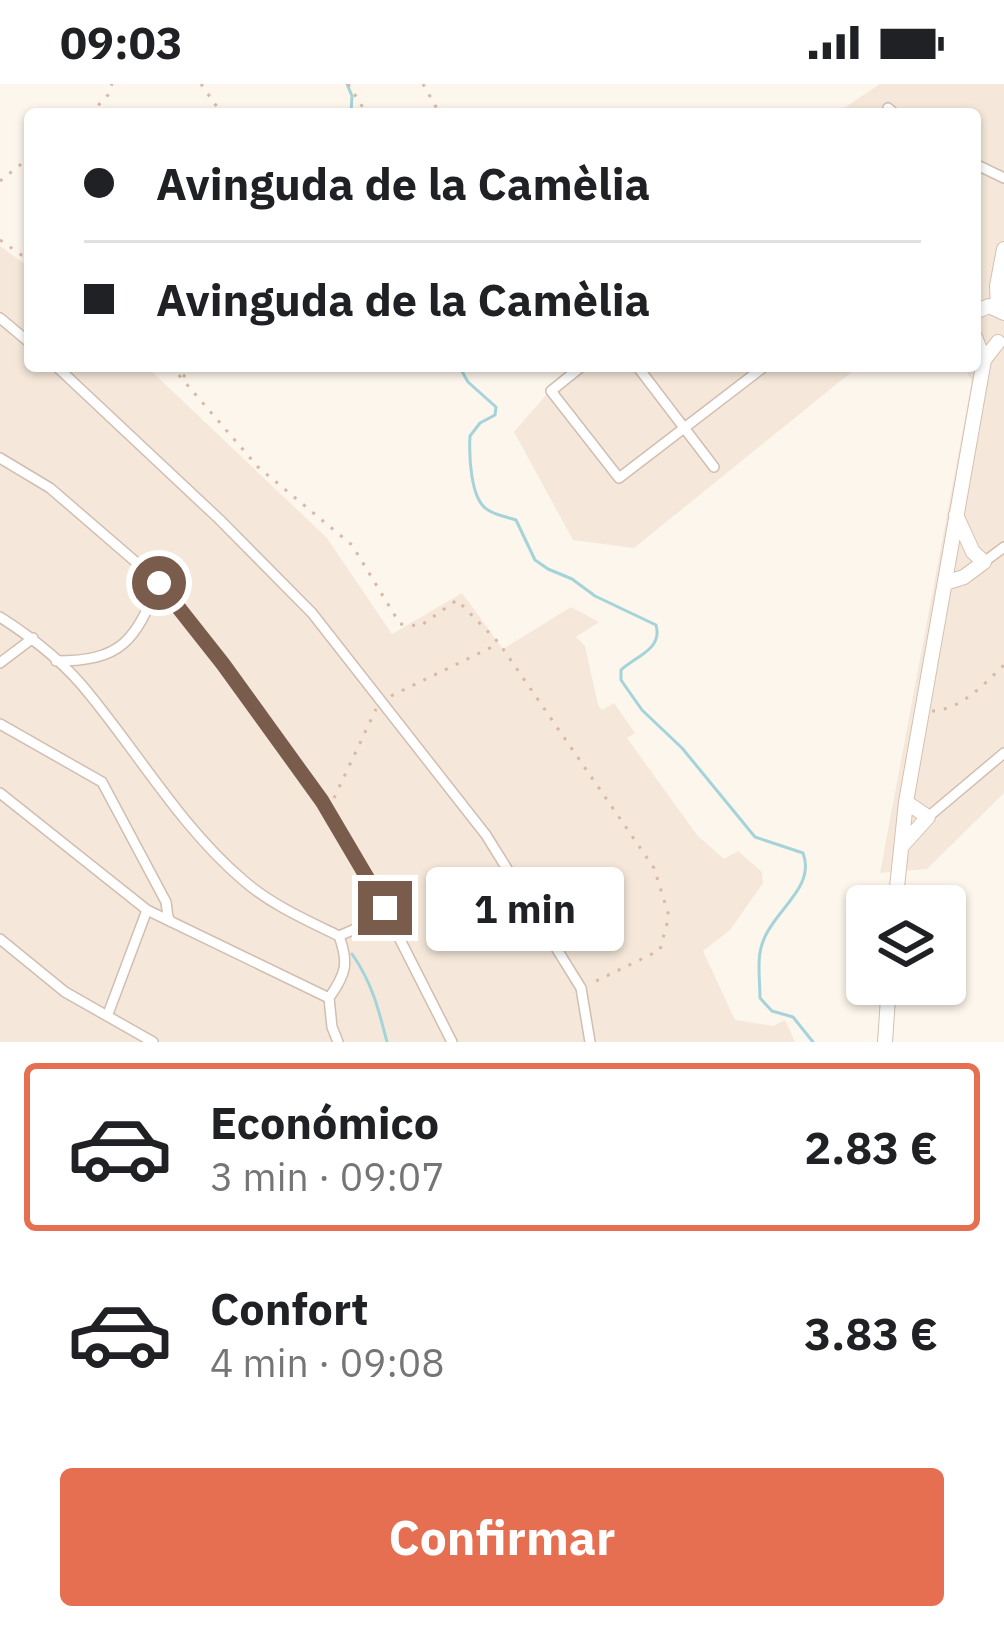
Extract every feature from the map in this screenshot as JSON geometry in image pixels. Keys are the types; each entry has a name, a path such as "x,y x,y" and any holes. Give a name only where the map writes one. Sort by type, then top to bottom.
{"street":[{"path":"990,309 1004,249"},
{"path":"0,318 24,338"},
{"path":"896,885 906,802 984,360 1001,340"},
{"path":"981,352 984,360"},
{"path":"62,372 312,613 486,835 581,988 590,1042"},
{"path":"575,372 551,391 619,478 757,372"},
{"path":"642,372 714,467"},
{"path":"0,458 50,488 159,583 223,664 322,801 385,908 452,1042"},
{"path":"956,515 979,557"},
{"path":"945,583 964,577 979,557 1004,547"},
{"path":"56,661 111,655 142,624 159,583"},
{"path":"0,617 33,638 88,692 171,801 245,882 338,935 347,957 341,980 329,998 338,1042"},
{"path":"0,663 33,638"},
{"path":"0,724 102,782 172,922"},
{"path":"899,850 928,817 1004,753"},
{"path":"0,793 147,910 329,998"},
{"path":"906,802 928,817"},
{"path":"338,935 385,908"},
{"path":"108,1015 147,910"},
{"path":"0,939 65,992 153,1042"},
{"path":"886,1039 888,1005"}],"path":[{"path":"0,171 2,180"},
{"path":"176,372 258,467 352,545 400,624 420,626 457,600 499,644 654,868 669,916 660,950 581,988"},
{"path":"182,379 189,372"},
{"path":"922,712 949,710 1004,664"}],"shaded area":[{"path":"880,84 1004,84 1004,793 927,869 880,873 972,381 967,372 981,372 981,108 844,108"},
{"path":"0,246 24,264 24,372 152,372 327,538 392,634 462,593 503,649 571,607 599,622 576,637 585,646 598,705 602,710 614,703 635,733 627,738 697,835 724,859 738,851 762,872 763,883 730,930 703,951 735,1020 773,1026 785,1020 795,1042 0,1042"},
{"path":"566,372 852,372 634,548 573,540 514,432"}],"waterway":[{"path":"347,84 351,108"},
{"path":"462,372 496,407 495,415 470,436 472,476 482,505 516,520 535,560 548,569 656,625 656,640 621,670 621,680 755,837 803,853 804,877 762,946 760,998 772,1011 793,1017 813,1042"},
{"path":"352,954 370,986 387,1042"}],"route":[{"path":"159,583 322,801 385,908"}]}
